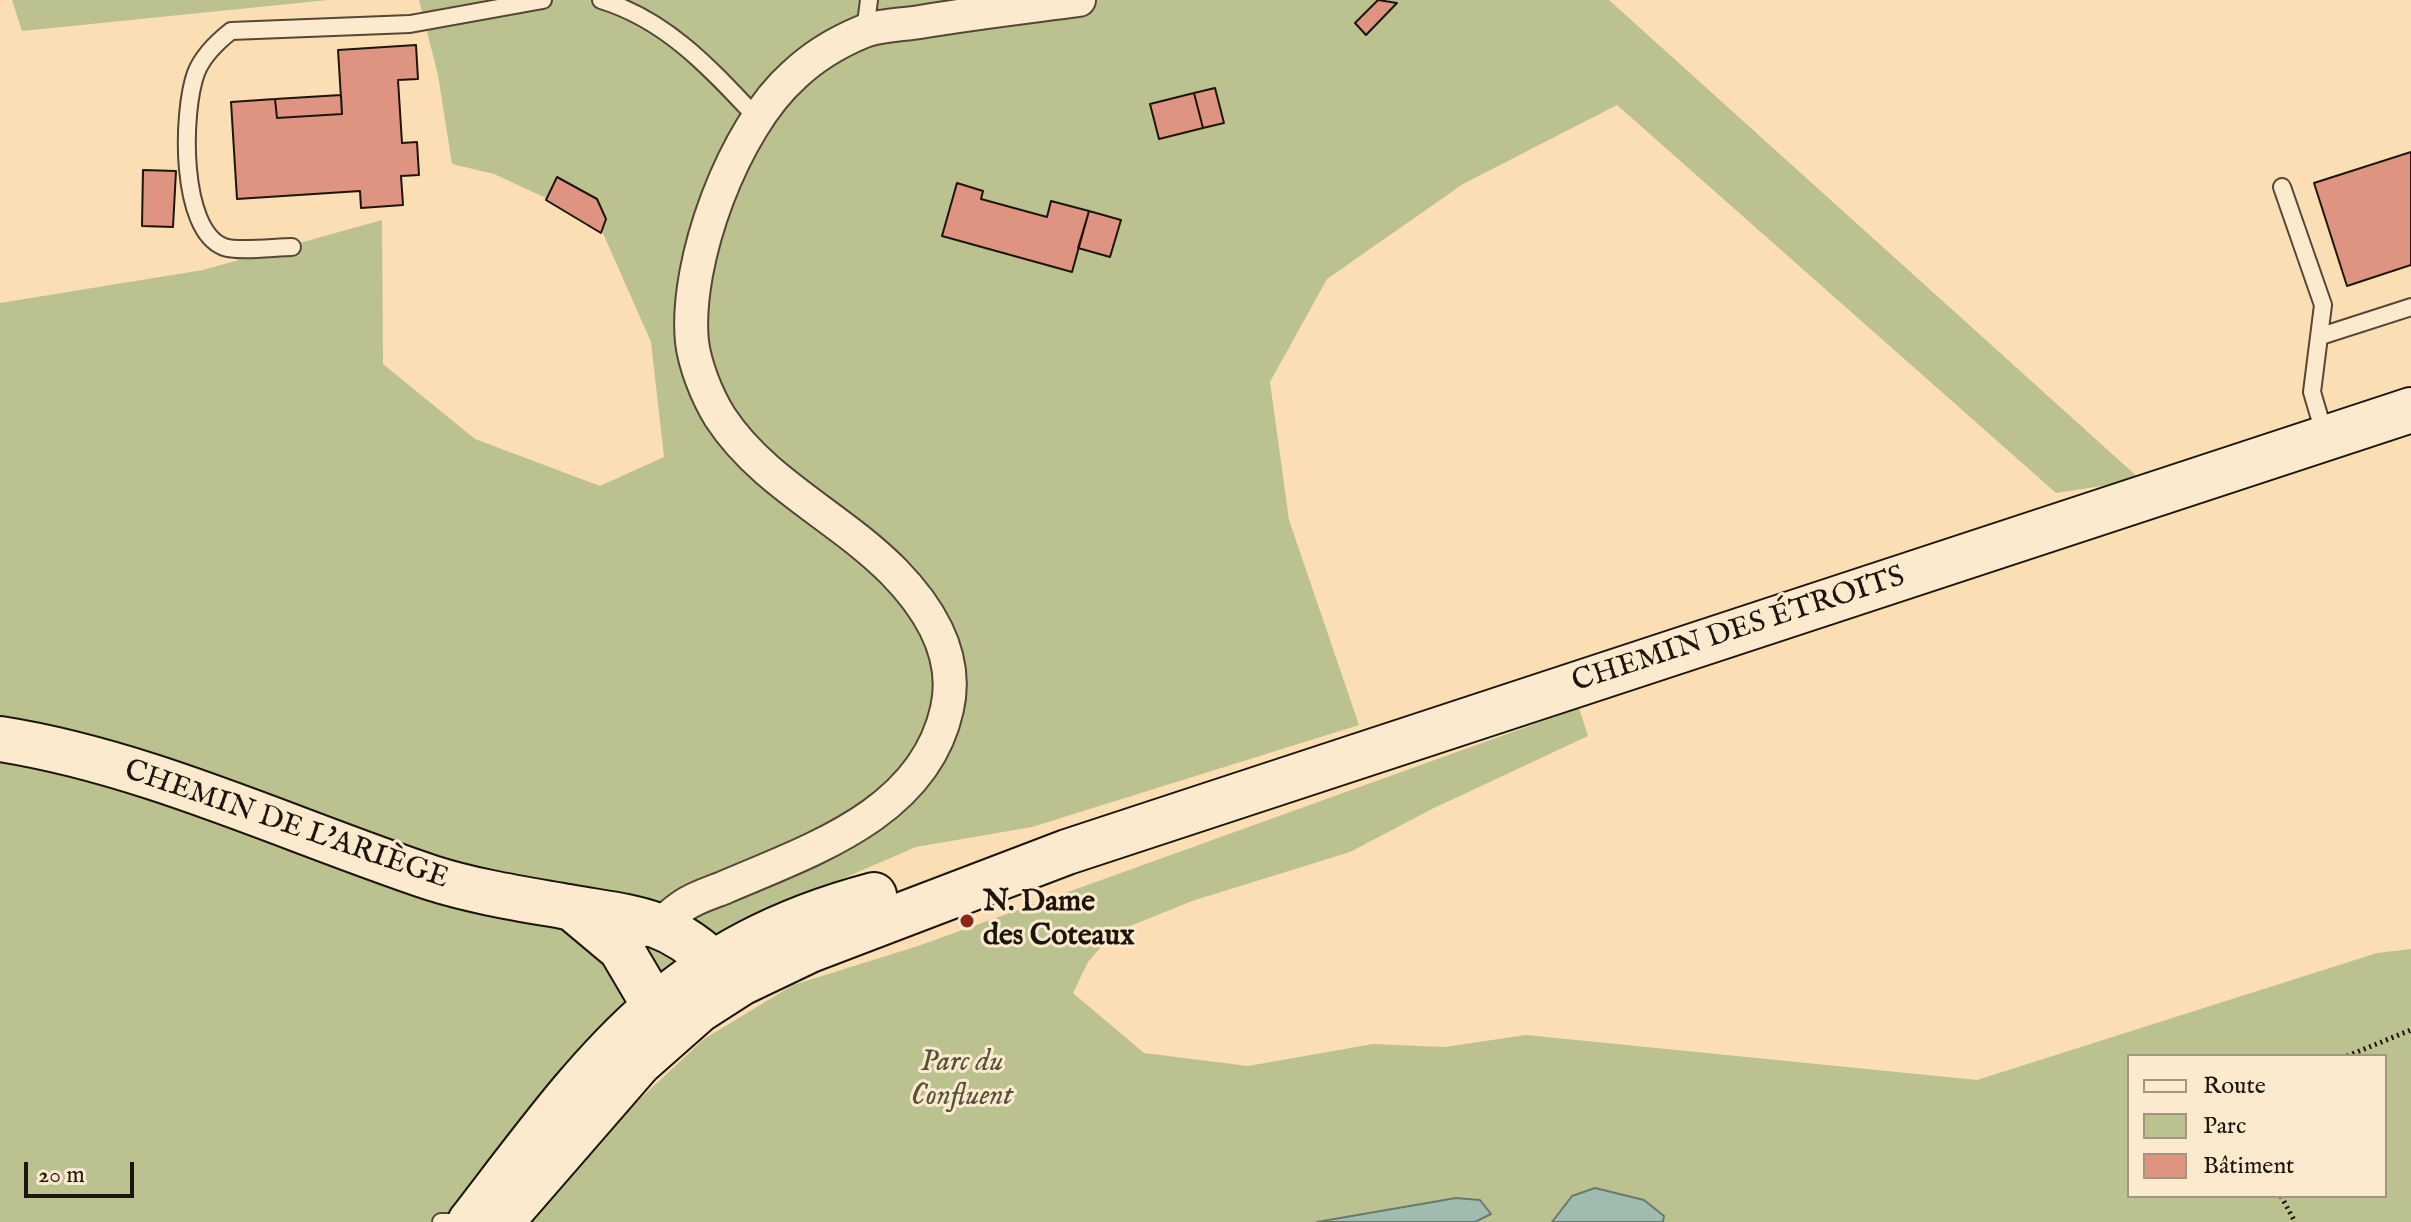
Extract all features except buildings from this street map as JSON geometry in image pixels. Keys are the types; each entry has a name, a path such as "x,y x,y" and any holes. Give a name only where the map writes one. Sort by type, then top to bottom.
{"main road":[{"name":"CHEMIN DES ÉTROITS","path":"501,1222 609,1094 699,1010 741,983 810,950 1067,852 2411,410"},
{"name":"CHEMIN DE L'ARIÈGE","path":"0,739 79,757 221,801 433,878 572,908 626,914 661,926 712,961"},
{"name":"CHEMIN DES ÉTROITS","path":"467,1222 571,1090 614,1041 654,1005 712,961 766,933 868,897 944,877 1067,852"},
{"name":"CHEMIN DE L'ARIÈGE","path":"572,908 621,949 654,1005"},
{"path":"654,1005 676,1011 699,1010 711,982 712,961"}],"street":[{"path":"621,949 625,940 637,931 661,926 684,905 809,853 899,794 926,764 942,733 949,698 950,672 944,645 931,617 894,573 773,475 744,446 720,416 701,375 692,342 693,286 708,229 728,176 757,118 792,76 867,16 1079,0"}],"lane":[{"path":"292,247 224,247 201,228 190,198 189,118 196,73 214,44 231,31 410,24 543,0"},
{"path":"601,0 632,9 672,34 757,118"},
{"path":"2282,187 2323,305 2321,336 2313,364 2312,392 2325,438"},
{"path":"2321,336 2411,307"},
{"path":"441,1222 467,1222"}],"path":[{"path":"2352,1054 2411,1030"},
{"path":"2282,1198 2295,1222"}],"green space":[{"path":"12,0 328,0 22,31"},
{"path":"419,0 1609,0 2141,480 2056,493 1617,105 1463,184 1327,279 1270,382 1289,520 1359,725 1032,827 916,847 721,931 615,1013 455,1222 0,1222 0,303 203,270 382,220 383,364 475,439 600,486 664,457 651,342 598,222 494,174 452,164 438,75"},
{"name":"Parc du Confluent","path":"1579,708 1588,736 1434,808 1350,852 1192,901 1113,933 1088,962 1073,993 1144,1053 1248,1066 1373,1044 1444,1047 1526,1035 1977,1080 2377,953 2411,949 2411,1222 530,1222 613,1124 704,1039 793,985 918,946"}],"shaded area":[{"path":"1595,1188 1644,1200 1664,1216 1663,1222 1552,1222 1572,1196"},
{"path":"1456,1198 1480,1200 1491,1214 1475,1222 1317,1222"}],"place":[{"name":"N. Dame des Coteaux","path":"967,921"}]}
